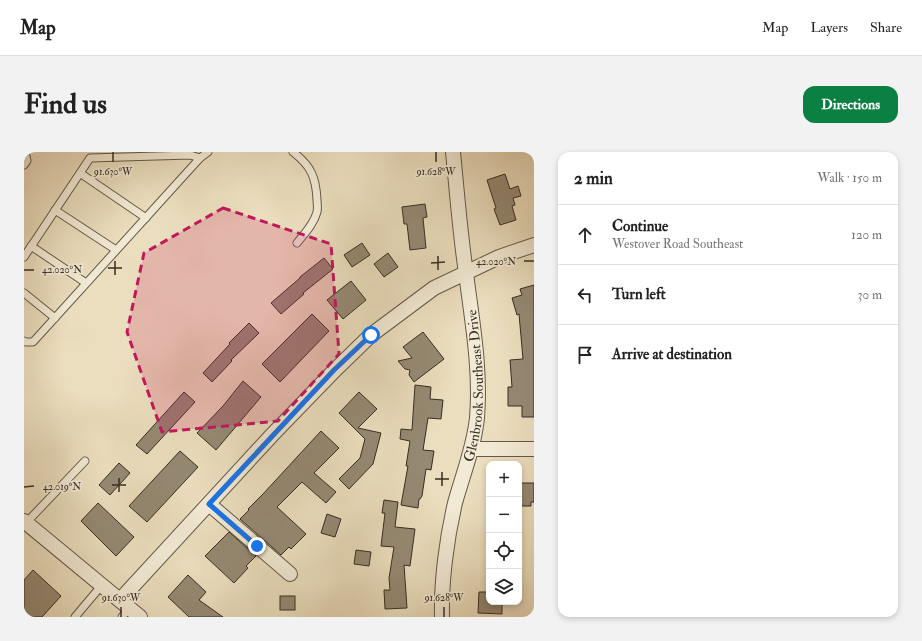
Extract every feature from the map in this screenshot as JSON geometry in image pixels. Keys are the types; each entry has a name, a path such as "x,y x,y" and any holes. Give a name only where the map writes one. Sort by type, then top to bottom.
{"street":[{"name":"Glenbrook Southeast Drive","path":"442,617 447,544 455,503 472,449 477,418 478,383 476,348 453,152"},
{"path":"25,522 102,585 128,610 209,504 334,370 371,335 434,288 499,256 534,245"},
{"path":"472,449 534,449"},
{"path":"209,504 290,574"}],"lane":[{"path":"24,341 33,342 200,158 208,152"},
{"path":"293,152 304,160 312,172 316,186 317,212 310,227 297,243"},
{"path":"24,155 26,156 27,161 24,165"},
{"path":"24,257 90,158 190,155 200,158"},
{"path":"80,173 146,218"},
{"path":"55,210 116,250"},
{"path":"31,246 86,283"},
{"path":"24,293 55,318"},
{"path":"25,522 85,461"},
{"path":"75,617 102,585"}],"highlighted area":[{"path":"223,208 331,244 339,354 278,421 162,432 127,332 144,253"}],"building":[{"path":"505,174 510,189 518,186 521,196 513,198 515,205 512,206 516,220 500,225 494,209 496,208 487,180"},
{"path":"425,204 427,217 423,218 426,248 410,250 407,224 404,224 402,207"},
{"path":"362,243 370,255 352,267 344,255"},
{"path":"388,253 398,267 384,277 374,264"},
{"path":"324,258 333,269 303,293 304,294 281,314 271,303"},
{"path":"351,281 366,300 343,319 327,300"},
{"path":"534,285 534,417 522,417 522,406 508,406 508,387 512,387 510,360 523,359 519,314 517,315 512,298 522,295 520,289"},
{"path":"312,314 329,331 280,382 262,364"},
{"path":"249,323 259,333 231,360 232,361 212,382 203,373"},
{"path":"423,332 444,359 414,382 409,375 410,370 405,369 398,361 412,358 403,347"},
{"path":"243,381 261,397 216,450 197,433 223,406"},
{"path":"415,385 431,387 430,399 443,400 441,419 428,418 423,450 434,451 431,470 426,469 422,496 419,499 418,508 401,505 408,466 406,466 410,441 400,439 401,429 412,430"},
{"path":"184,392 195,402 147,454 136,445"},
{"path":"359,392 377,409 358,428 381,433 373,464 349,489 339,479 360,458 365,439 339,413"},
{"path":"321,431 339,448 314,473 336,492 326,503 302,482 277,507 306,534 291,549 289,547 281,555 240,519"},
{"path":"180,451 198,467 147,522 129,506"},
{"path":"119,463 130,473 110,495 99,485"},
{"path":"522,483 534,483 534,502 531,502 531,506 522,506"},
{"path":"384,500 398,502 395,527 415,529 410,566 404,565 407,608 385,609 384,590 390,590 389,578 394,547 381,546 385,513 382,513"},
{"path":"98,503 134,537 116,556 81,521"},
{"path":"327,514 341,519 335,537 321,533"},
{"path":"229,532 256,556 246,566 248,568 234,583 205,556"},
{"path":"356,550 371,552 369,566 354,564"},
{"path":"33,570 61,596 42,617 24,617 24,580"},
{"path":"188,575 206,592 199,600 223,617 189,617 168,597"},
{"path":"479,592 486,592 486,605 502,605 502,614 478,613"},
{"path":"280,596 295,596 295,610 280,610"}],"route":[{"path":"257,546 209,504 334,370 371,335"}]}
